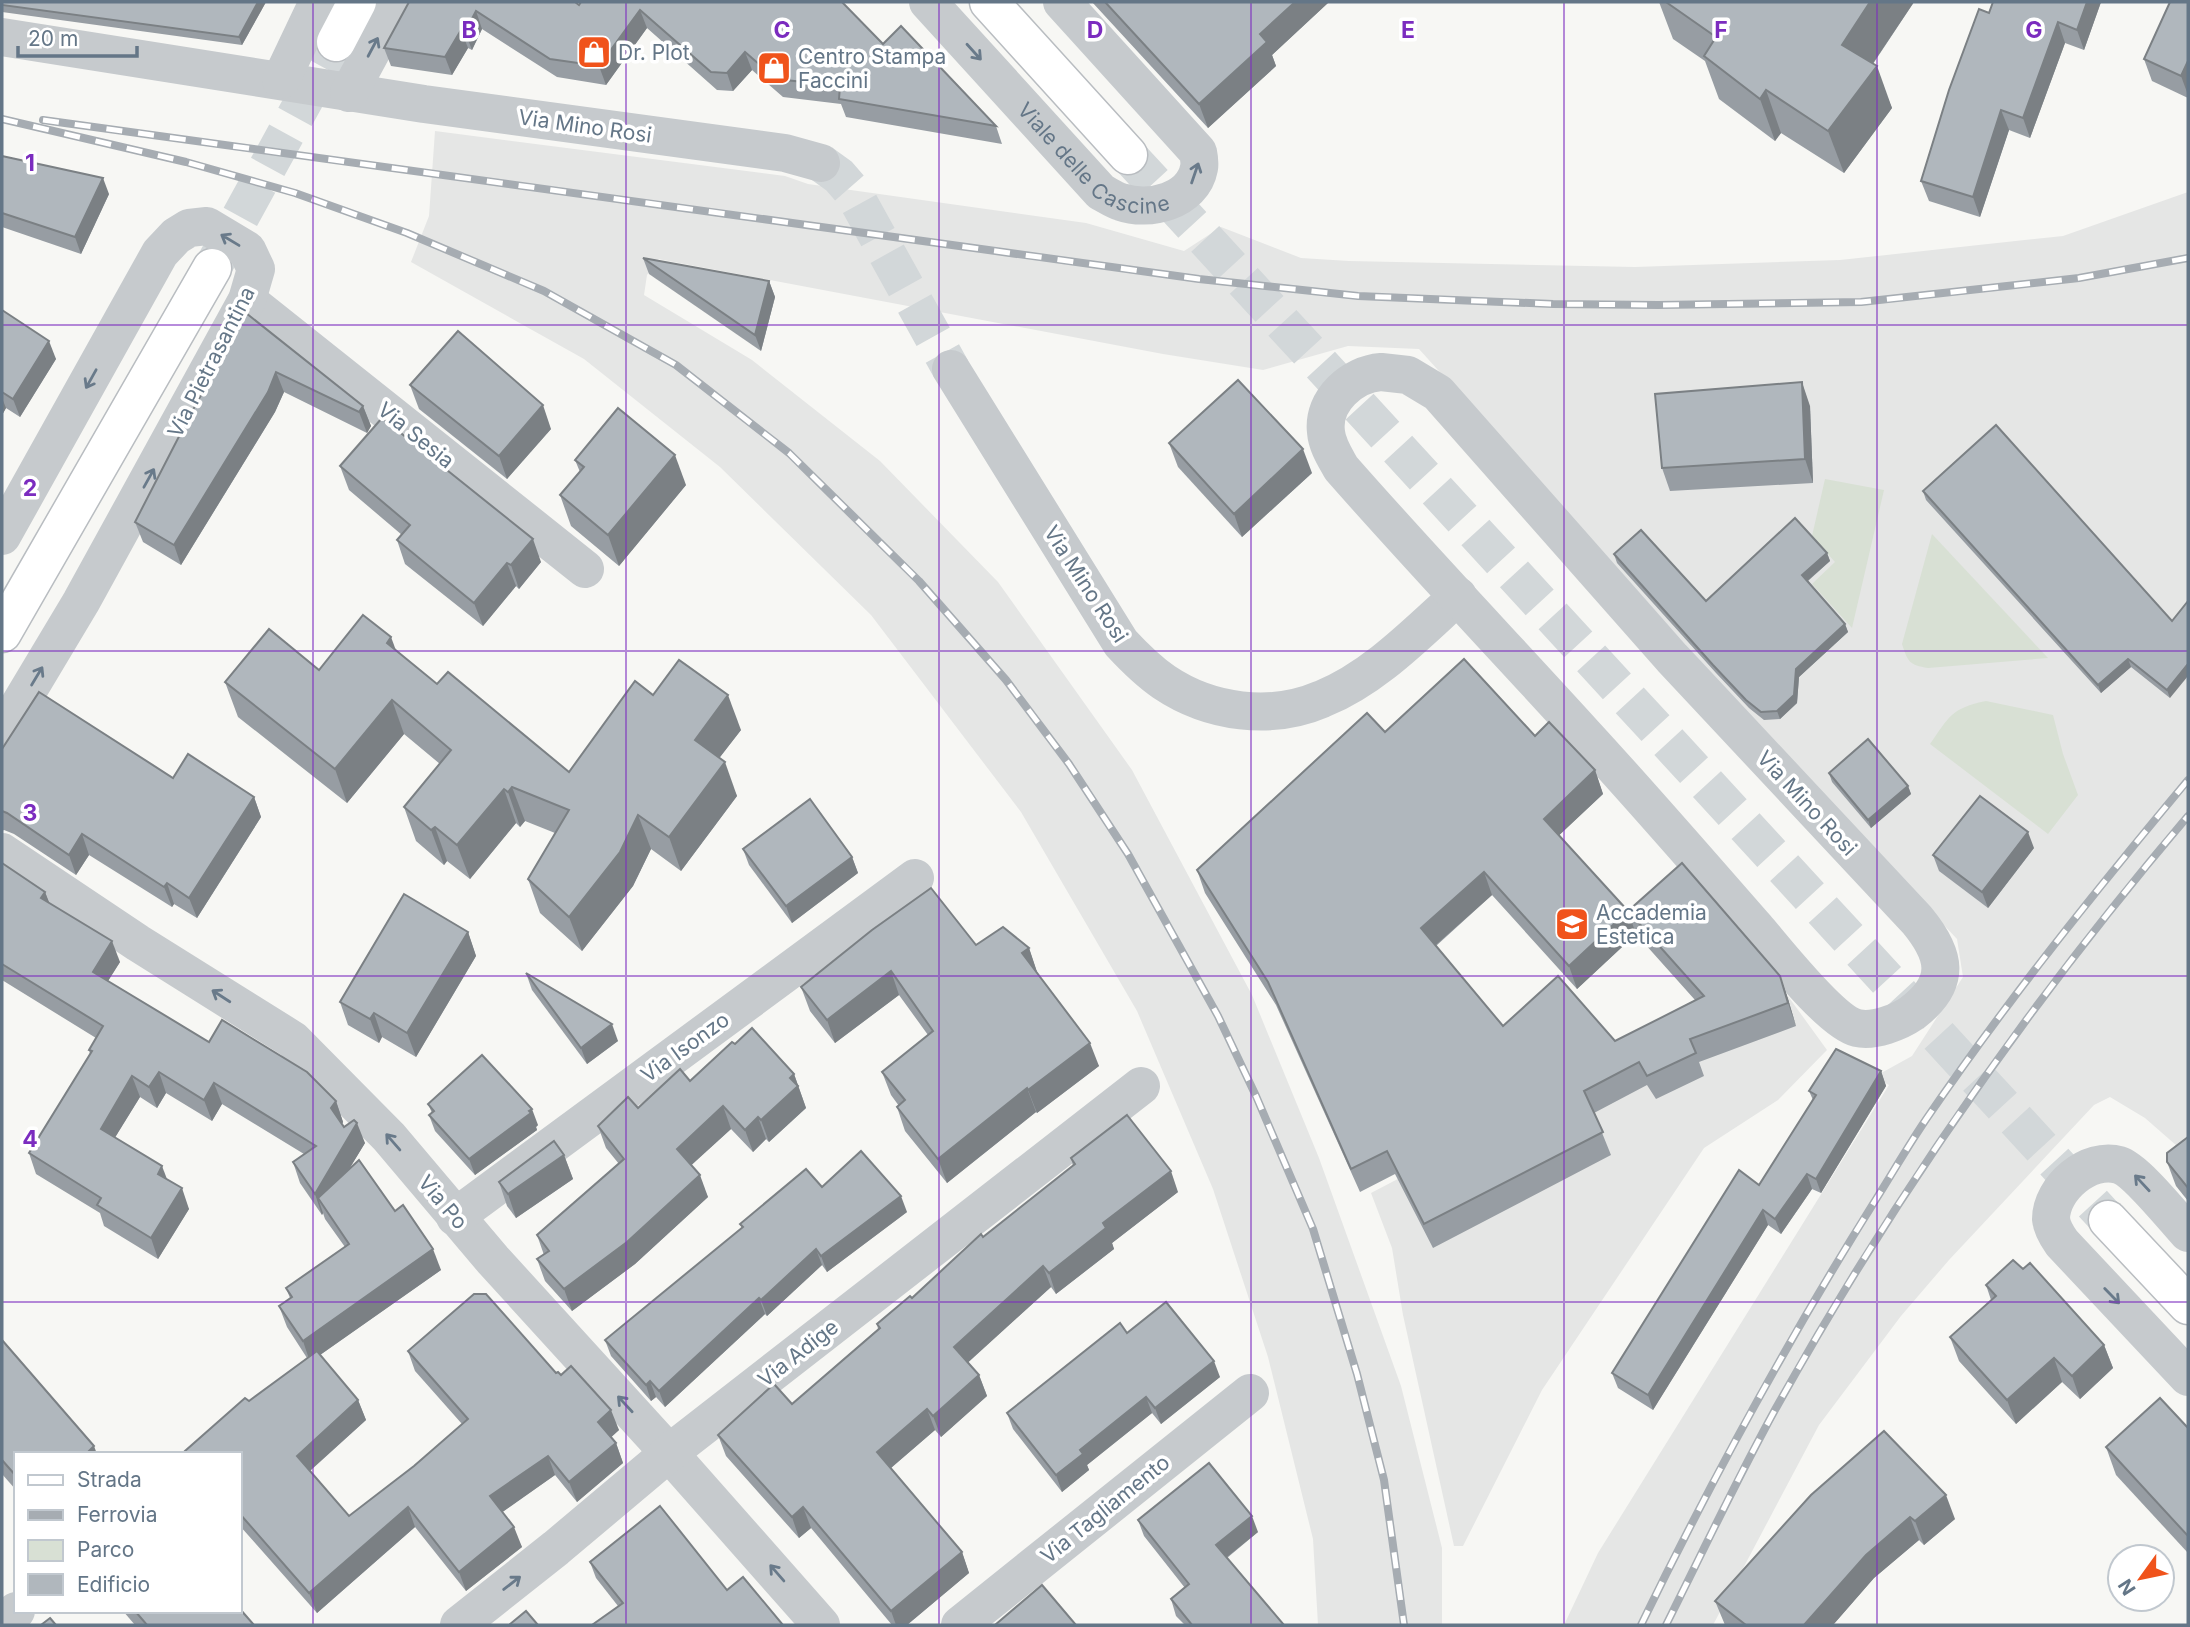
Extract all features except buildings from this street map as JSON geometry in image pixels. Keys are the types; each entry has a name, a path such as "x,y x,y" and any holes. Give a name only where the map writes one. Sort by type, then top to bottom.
{"main road":[{"path":"336,42 358,2"},
{"name":"Viale delle Cascine","path":"989,2 1128,155"},
{"name":"Via Pietrasantina","path":"2,633 212,268"},
{"path":"2108,1220 2188,1305"}],"street":[{"path":"281,80 318,2"},
{"path":"349,93 398,2"},
{"name":"Viale delle Cascine","path":"928,2 1101,192 1121,202 1139,205 1172,201 1194,181 1200,167 1198,152 1062,2"},
{"name":"Via Mino Rosi","path":"2,37 349,93 785,153 821,163"},
{"name":"Via Pietrasantina","path":"2,536 160,253 176,236 189,228 207,226 247,250 256,269 247,300 81,602 2,734"},
{"name":"Via Sesia","path":"247,300 585,569"},
{"name":"Via Mino Rosi","path":"951,369 1121,643 1164,683 1203,703 1257,712 1284,710 1324,699 1367,673 1458,596"},
{"name":"Via Mino Rosi","path":"1381,372 1408,375 1438,393 1672,658 1871,869 1931,937 1941,957 1941,971 1934,989 1923,1004 1902,1020 1886,1025 1857,1028 1840,1018 1799,977 1458,596 1341,468 1332,452 1325,431 1326,417 1335,399 1354,379 1368,373 1381,372"},
{"name":"Via Po","path":"2,852 138,943 293,1040 388,1137 455,1217 821,1625"},
{"name":"Via Isonzo","path":"455,1217 915,878"},
{"name":"Via Adige","path":"459,1625 669,1453 1141,1086"},
{"path":"2188,1233 2132,1172 2120,1165 2101,1164 2072,1178 2054,1202 2051,1219 2053,1230 2062,1243 2188,1377"},
{"name":"Via Tagliamento","path":"960,1625 1250,1393"}],"shaded area":[{"path":"435,131 785,176 808,184 1086,223 1184,251 1221,227 1301,258 1349,261 1635,267 1840,260 2063,236 2188,192 2188,1139 2177,1146 2145,1118 2110,1097 2094,1105 1949,1260 1901,1316 1819,1425 1713,1625 1564,1625 1598,1553 1889,1085 1874,1077 1912,1056 1963,977 1957,939 1802,774 1419,349 1348,346 1263,370 1163,354 658,259 647,275 644,295 752,360 880,461 998,582 1132,770 1252,995 1319,1158 1401,1386 1442,1548 1442,1625 1318,1625 1313,1539 1268,1357 1213,1189 1137,1011 1021,812 871,615 720,467 584,359 411,262 429,216"},
{"path":"1785,992 1827,1050 1778,1100 1704,1148 1542,1390 1463,1546 1454,1546 1403,1315 1392,1248 1371,1193 1576,1086"}],"green space":[{"path":"1825,479 1884,490 1852,628 1812,584 1835,562 1812,536"},
{"path":"1932,534 2048,658 1928,668 1910,662 1902,644"},
{"path":"1986,701 2053,715 2078,795 2048,834 1930,744 1952,715 1965,707"}],"tunnel":[{"path":"213,267 336,42"},
{"path":"1128,155 2108,1220"},
{"path":"821,163 839,176 853,192 951,369"}],"railway":[{"path":"2,119 186,162 295,193 407,233 544,291 676,365 789,453 919,581 1006,680 1069,764 1128,854 1218,1016 1256,1096 1313,1229 1357,1374 1384,1480 1404,1625"},
{"path":"43,120 1199,279 1358,296 1553,304 1861,302 2079,278 2188,258"},
{"path":"1641,1625 1723,1464 1781,1359 1914,1137 2022,986 2188,780"},
{"path":"1666,1625 1776,1408 1821,1329 1917,1176 1967,1102 2074,957 2188,816"}],"place":[{"name":"Dr. Plot","path":"594,52"},
{"name":"Centro Stampa Faccini","path":"774,68"},
{"name":"Accademia Estetica","path":"1572,924"}]}
